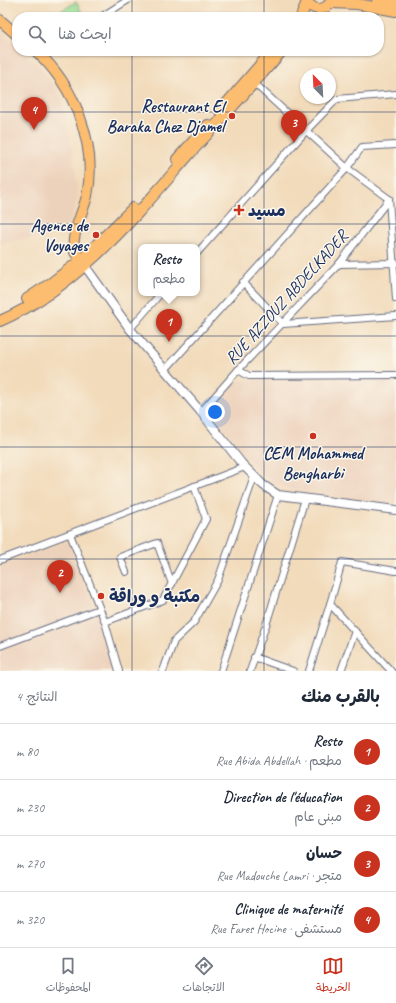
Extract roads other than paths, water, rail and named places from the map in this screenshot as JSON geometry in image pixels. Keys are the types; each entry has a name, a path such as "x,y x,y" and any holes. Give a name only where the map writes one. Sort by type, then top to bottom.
{"main road":[{"path":"307,0 310,6 318,9 328,4 345,2 396,11"},
{"path":"303,12 307,0"},
{"path":"377,0 396,3"},
{"path":"319,12 328,4"},
{"path":"0,20 12,31"},
{"path":"43,56 59,77 71,98 88,148 88,195 74,241 75,252 83,263"},
{"path":"0,321 21,310 66,282 152,188 268,56"},
{"path":"0,314 35,294 83,263 111,241 278,56"}],"street":[{"path":"109,12 128,0"},
{"path":"254,83 347,168 393,199 396,299"},
{"path":"200,250 306,130 337,99 396,94"},
{"path":"165,370 347,168 362,147 396,145"},
{"name":"RUE AZZOUZ ABDELKADER","path":"201,412 238,370 338,264 393,199"},
{"path":"83,263 130,328 245,467 262,485 278,495 396,510"},
{"path":"338,264 394,264"},
{"path":"243,282 283,324 396,316"},
{"path":"130,328 158,296"},
{"path":"238,370 249,376 396,375"},
{"path":"0,560 245,467"},
{"path":"163,671 174,641 194,622 218,580 254,476"},
{"path":"105,622 163,600 206,519 194,486"},
{"path":"221,671 278,495"},
{"path":"250,671 306,499"},
{"path":"70,534 105,622 119,671"},
{"path":"126,572 120,556 157,543 172,584"},
{"path":"309,671 342,562 396,571"},
{"path":"330,604 391,671"},
{"path":"0,646 99,609"},
{"path":"340,671 355,631"},
{"path":"254,657 293,671"}],"place":[{"name":"Restaurant El Baraka Chez Djamel","path":"232,116"},
{"name":"Clinique de maternité","path":"34,130"},
{"name":"حسان","path":"294,143"},
{"name":"مسيد","path":"239,210"},
{"name":"Agence de Voyages","path":"96,235"},
{"name":"Resto","path":"169,342"},
{"name":"CEM Mohammed Bengharbi","path":"313,436"},
{"name":"Direction de l'éducation","path":"60,593"},
{"name":"مكتبة و وراقة","path":"101,596"}]}
